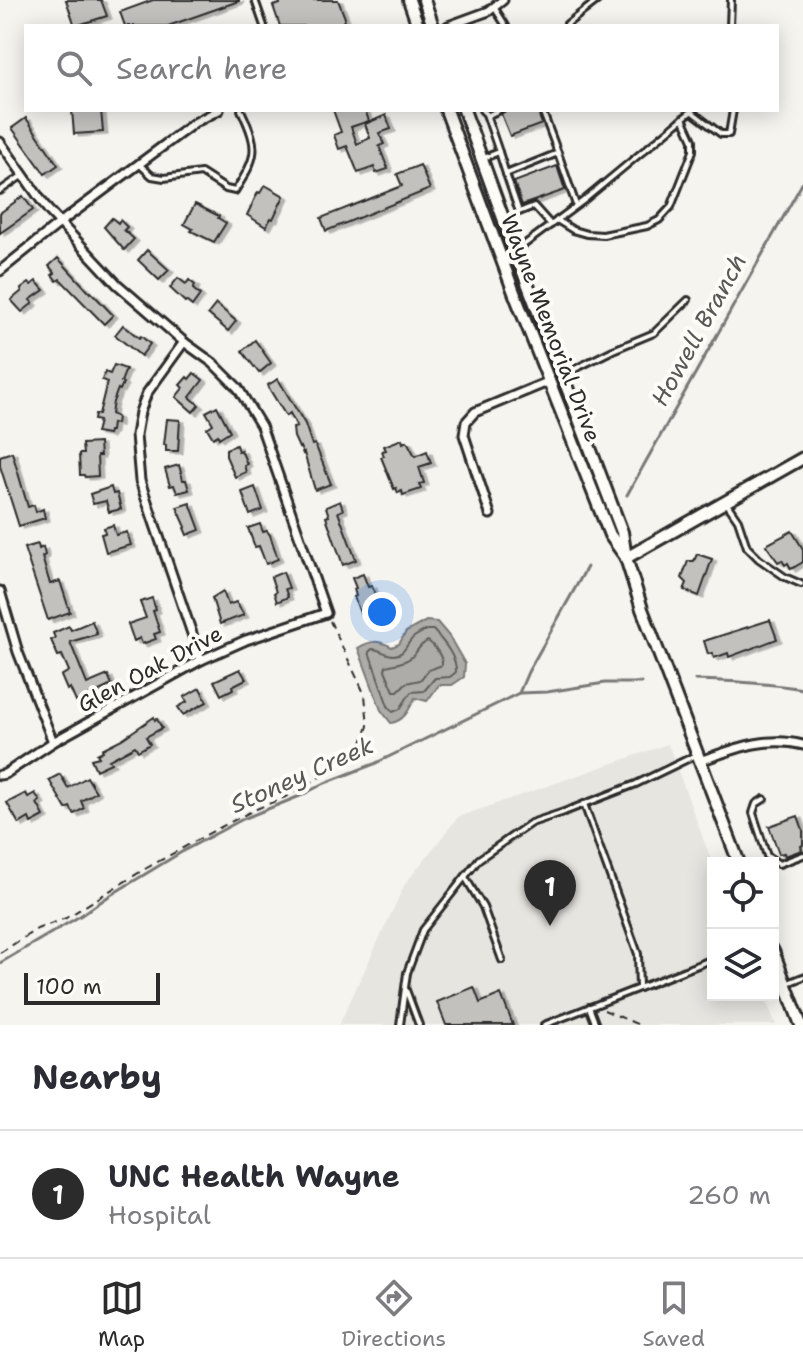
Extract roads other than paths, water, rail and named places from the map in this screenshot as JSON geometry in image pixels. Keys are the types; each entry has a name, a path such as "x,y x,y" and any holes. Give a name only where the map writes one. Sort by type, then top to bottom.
{"main road":[{"path":"409,0 417,24"},
{"path":"424,0 432,24"},
{"name":"Wayne Memorial Drive","path":"467,112 502,217 622,532 626,558 642,609 737,857"},
{"name":"Wayne Memorial Drive","path":"448,114 515,295 610,535 626,558"},
{"path":"626,558 803,458"},
{"path":"779,966 801,1025"}],"street":[{"path":"453,24 489,11 503,0"},
{"path":"0,271 194,123 215,112"},
{"path":"0,142 48,210 117,284 184,342 147,393 136,435 140,481 201,660"},
{"name":"Glen Oak Drive","path":"0,775 201,660 246,640 326,613 261,426 238,388 213,363 184,342"},
{"path":"490,514 464,435 466,422 475,412 550,381"},
{"path":"0,591 18,652 53,742"},
{"path":"699,758 763,741 803,745"}],"lane":[{"path":"255,0 263,24"},
{"path":"567,24 598,0"},
{"path":"730,24 731,0"},
{"path":"494,7 505,24"},
{"path":"139,164 152,176 164,178 201,173 226,189 235,191 255,151 252,134 242,112"},
{"path":"484,112 519,212"},
{"path":"487,116 495,112"},
{"path":"543,112 577,206"},
{"path":"515,251 577,206 691,112"},
{"path":"693,112 721,134 729,134 733,112"},
{"path":"557,220 573,230 603,235 647,226 659,220 671,207 693,151 693,140 683,118"},
{"path":"481,159 499,152"},
{"path":"506,174 558,153"},
{"path":"0,191 23,175"},
{"path":"502,217 534,206 551,225"},
{"path":"562,376 654,333 688,300"},
{"path":"726,502 738,520 747,547 785,577 801,584"},
{"path":"400,1025 407,973 423,930 479,859 531,823 699,758"},
{"path":"764,799 756,804 753,813 767,856 779,864 803,855"},
{"path":"584,804 638,954 639,988"},
{"path":"465,877 483,907 502,960"},
{"path":"544,1025 707,961"},
{"path":"786,984 803,977"},
{"path":"404,986 419,1025"},
{"path":"589,1007 596,1025"}],"water":[{"path":"426,621 437,622 449,636 465,664 464,677 452,685 439,685 427,701 415,698 403,717 391,723 381,710 358,648 375,642 392,647 399,644 406,632"}],"waterway":[{"name":"Howell Branch","path":"627,495 803,182"},
{"name":"Howell Branch","path":"519,693 587,567"},
{"name":"Stoney Creek","path":"695,680 803,689"},
{"name":"Stoney Creek","path":"0,963 185,850 243,819 374,764 519,693 605,683 641,683"}],"place":[{"name":"UNC Health Wayne","path":"550,926"}]}
